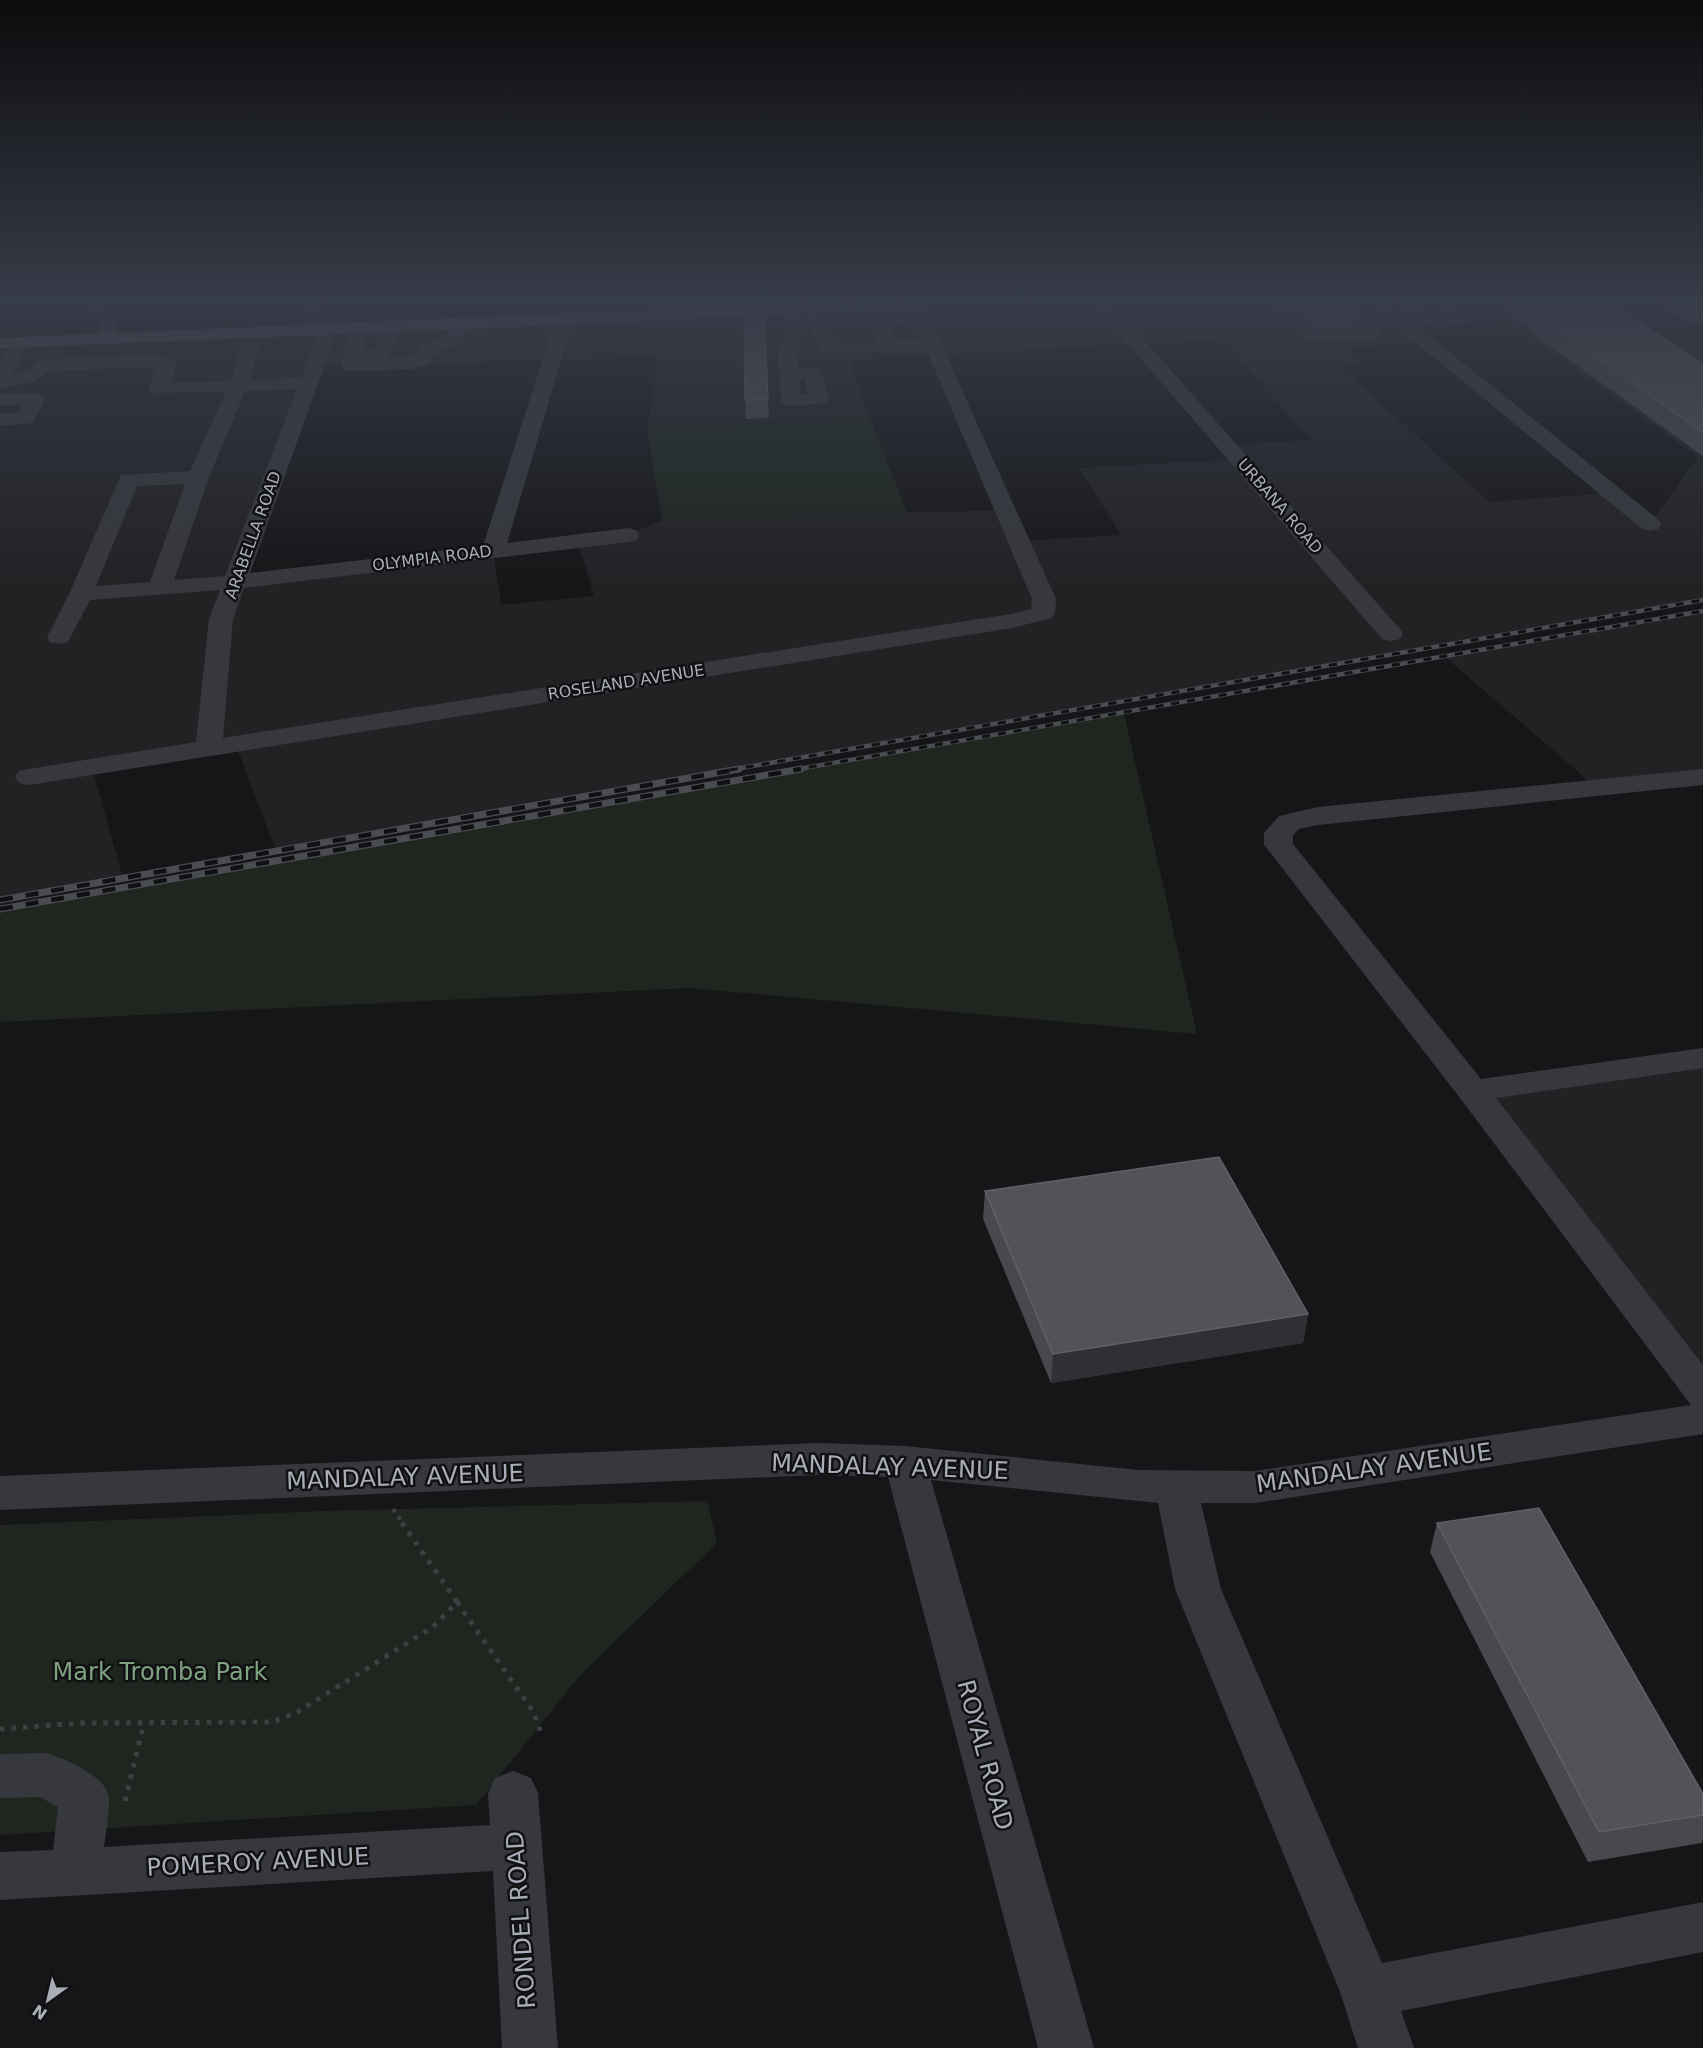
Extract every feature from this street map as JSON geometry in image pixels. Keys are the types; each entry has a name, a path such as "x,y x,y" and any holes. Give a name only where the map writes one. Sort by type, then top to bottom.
{"street":[{"path":"159,588 198,477 235,393"},
{"name":"ARABELLA ROAD","path":"209,749 221,619 237,582 306,393"},
{"path":"494,550 542,393"},
{"name":"ROSELAND AVENUE","path":"29,777 1012,621 1043,613 1044,599 954,393"},
{"name":"URBANA ROAD","path":"1180,393 1391,634"},
{"path":"1488,393 1650,524"},
{"path":"0,400 35,399 26,419 0,420"},
{"path":"59,637 81,594 129,480 198,477"},
{"name":"OLYMPIA ROAD","path":"81,594 237,582 628,535"},
{"path":"1703,777 1318,816 1289,822 1278,833 1279,845 1472,1091 1703,1394"},
{"path":"1472,1091 1703,1058"},
{"name":"MANDALAY AVENUE","path":"0,1493 819,1459 905,1462 1139,1486 1255,1487 1703,1419"},
{"name":"ROYAL ROAD","path":"905,1462 1066,2048"},
{"path":"1176,1486 1198,1589 1367,1992 1386,2048"},
{"path":"0,1776 47,1775 84,1797 76,1872"},
{"name":"RONDEL ROAD","path":"513,1793 530,2048"},
{"name":"POMEROY AVENUE","path":"0,1876 516,1847"},
{"path":"1367,1992 1703,1927"}],"path":[{"path":"393,1509 534,1713 541,1733"},
{"path":"0,1729 82,1723 273,1722 299,1711 433,1626 457,1602"},
{"path":"121,1814 144,1723"}],"shaded area":[{"path":"0,393 305,393 237,581 493,550 501,605 594,596 578,541 628,535 662,520 1005,510 1019,541 1121,535 1079,468 1238,459 1227,445 1312,440 1269,393 1369,393 1489,502 1611,493 1650,524 1698,457 1608,393 1703,393 1703,600 1408,650 276,851 236,745 92,768 123,878 0,900"},
{"path":"653,393 861,393 870,418 647,428"},
{"path":"1703,611 1703,777 1597,788 1445,657"},
{"path":"1703,1058 1703,1394 1472,1091"}],"green space":[{"path":"870,418 907,513 662,520 647,428"},
{"path":"1124,713 1197,1034 689,988 0,1022 0,909"},
{"name":"Mark Tromba Park","path":"707,1501 717,1543 581,1674 476,1805 0,1835 0,1525 324,1511"}],"building":[{"path":"745,393 768,393 768,399 745,400"},
{"path":"1646,393 1703,393 1703,433"},
{"path":"1219,1157 1308,1314 1053,1354 985,1191"},
{"path":"1539,1508 1703,1794 1703,1815 1599,1832 1437,1523"}],"railway":[{"path":"730,770 1703,600"},
{"path":"793,770 1703,611"},
{"path":"0,900 739,769"},
{"path":"0,909 801,769"}]}
